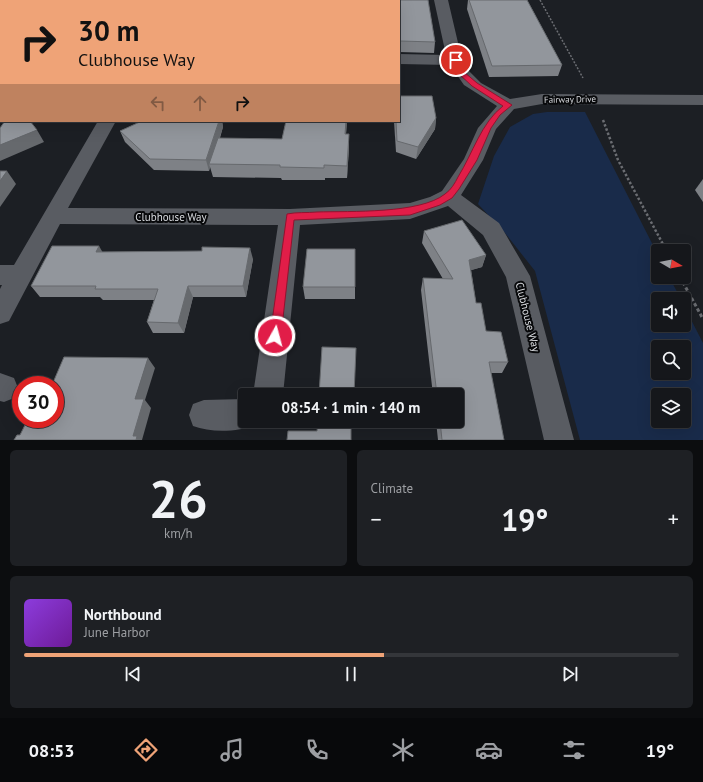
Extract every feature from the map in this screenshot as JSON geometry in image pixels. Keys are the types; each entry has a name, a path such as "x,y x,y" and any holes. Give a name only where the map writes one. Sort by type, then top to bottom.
{"street":[{"path":"441,0 456,60 461,73 474,85 508,105"},
{"path":"400,59 456,60"},
{"name":"Fairway Drive","path":"508,105 542,99 703,100"},
{"name":"Clubhouse Way","path":"53,216 290,217 410,211 437,203 449,196 473,160 487,128 498,114 508,105"},
{"path":"0,313 11,275 53,216 106,122"},
{"name":"Clubhouse Way","path":"449,196 491,230 518,276 558,440"},
{"path":"269,388 290,217"},
{"path":"204,415 238,414"}],"path":[{"path":"540,0 593,99 618,160 662,244"},
{"path":"684,284 703,319"}],"shaded area":[{"path":"547,112 585,112 652,244 651,244 651,284 673,284 677,292 651,292 651,332 691,332 691,320 703,343 703,440 580,440 535,271 505,233 478,204 494,156 510,127 533,114"}],"building":[{"path":"400,0 428,0 435,42 400,41"},
{"path":"469,0 527,0 562,65 492,66"},
{"path":"400,96 432,96 436,118 418,147 397,141 396,122 400,122"},
{"path":"4,122 31,122 37,130 0,145 0,128"},
{"path":"140,122 219,122 206,160 150,159 120,131"},
{"path":"286,122 346,122 345,134 349,134 347,166 324,165 324,168 280,167 280,165 209,164 218,138 282,139"},
{"path":"0,171 7,171 0,181"},
{"path":"462,220 486,255 469,260 476,303 481,303 486,331 501,332 508,362 489,362 504,440 442,440 441,428 464,428 464,388 436,388 423,278 453,279 424,231"},
{"path":"52,246 99,246 96,252 202,251 202,247 250,248 243,286 188,286 178,323 147,322 158,289 95,289 96,286 31,286"},
{"path":"307,249 355,249 355,287 303,287"},
{"path":"322,347 356,348 354,388 319,388"},
{"path":"64,357 148,358 135,399 144,399 133,436 137,436 136,440 14,440 17,435 20,435 24,428 64,428 64,376 56,376"},
{"path":"317,428 351,428 351,440 287,440 288,431 317,431"}],"route":[{"path":"275,336 290,217 410,211 437,203 449,196 456,187 473,160 487,128 498,114 508,105 474,85 461,73 456,60"}]}
